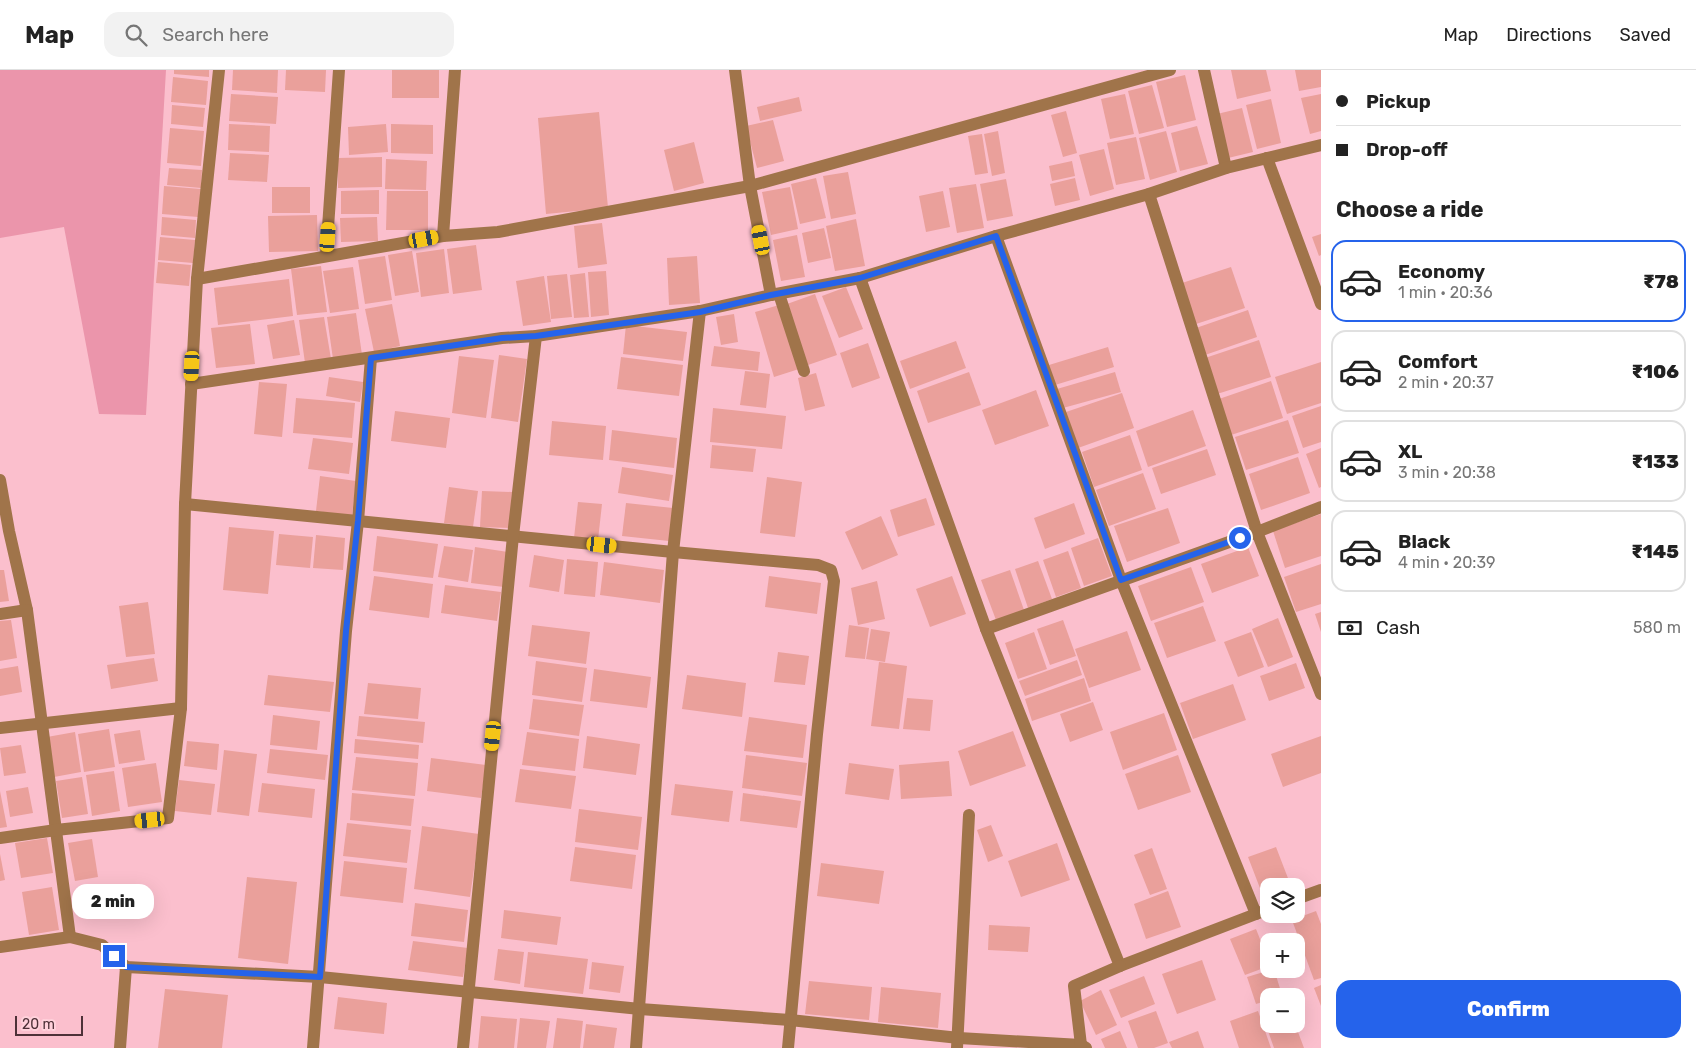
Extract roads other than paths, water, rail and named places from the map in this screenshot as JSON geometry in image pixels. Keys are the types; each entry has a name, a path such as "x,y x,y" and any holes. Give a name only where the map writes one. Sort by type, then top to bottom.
{"street":[{"path":"0,838 168,818 180,708 185,504 197,279 219,70"},
{"path":"326,256 339,70"},
{"path":"443,236 455,70"},
{"path":"735,70 750,186 775,294 804,371"},
{"path":"197,279 443,236 498,232 750,186 1170,70"},
{"path":"1204,70 1226,168"},
{"path":"191,384 502,338 536,336 700,312 775,294 860,278 996,236 1149,194 1226,168 1321,145"},
{"path":"1267,158 1321,304"},
{"path":"1149,194 1257,532 1321,694"},
{"path":"996,236 1121,580 1256,914"},
{"path":"860,278 986,629 1120,966"},
{"path":"636,1048 673,552 700,312"},
{"path":"463,1048 513,536 536,336"},
{"path":"313,1048 346,631 358,521 371,358"},
{"path":"0,480 4,531 27,610 70,937"},
{"path":"185,504 818,565 831,570 834,581 788,1048"},
{"path":"986,629 1257,532 1321,507"},
{"path":"0,614 27,610"},
{"path":"0,728 180,708"},
{"path":"958,1043 969,816"},
{"path":"1305,896 1321,890"},
{"path":"0,947 70,937 102,945 126,967 320,977 640,1009 790,1020 958,1043 1084,1047 1074,986 1120,966 1260,912"},
{"path":"120,1048 126,967"}]}
